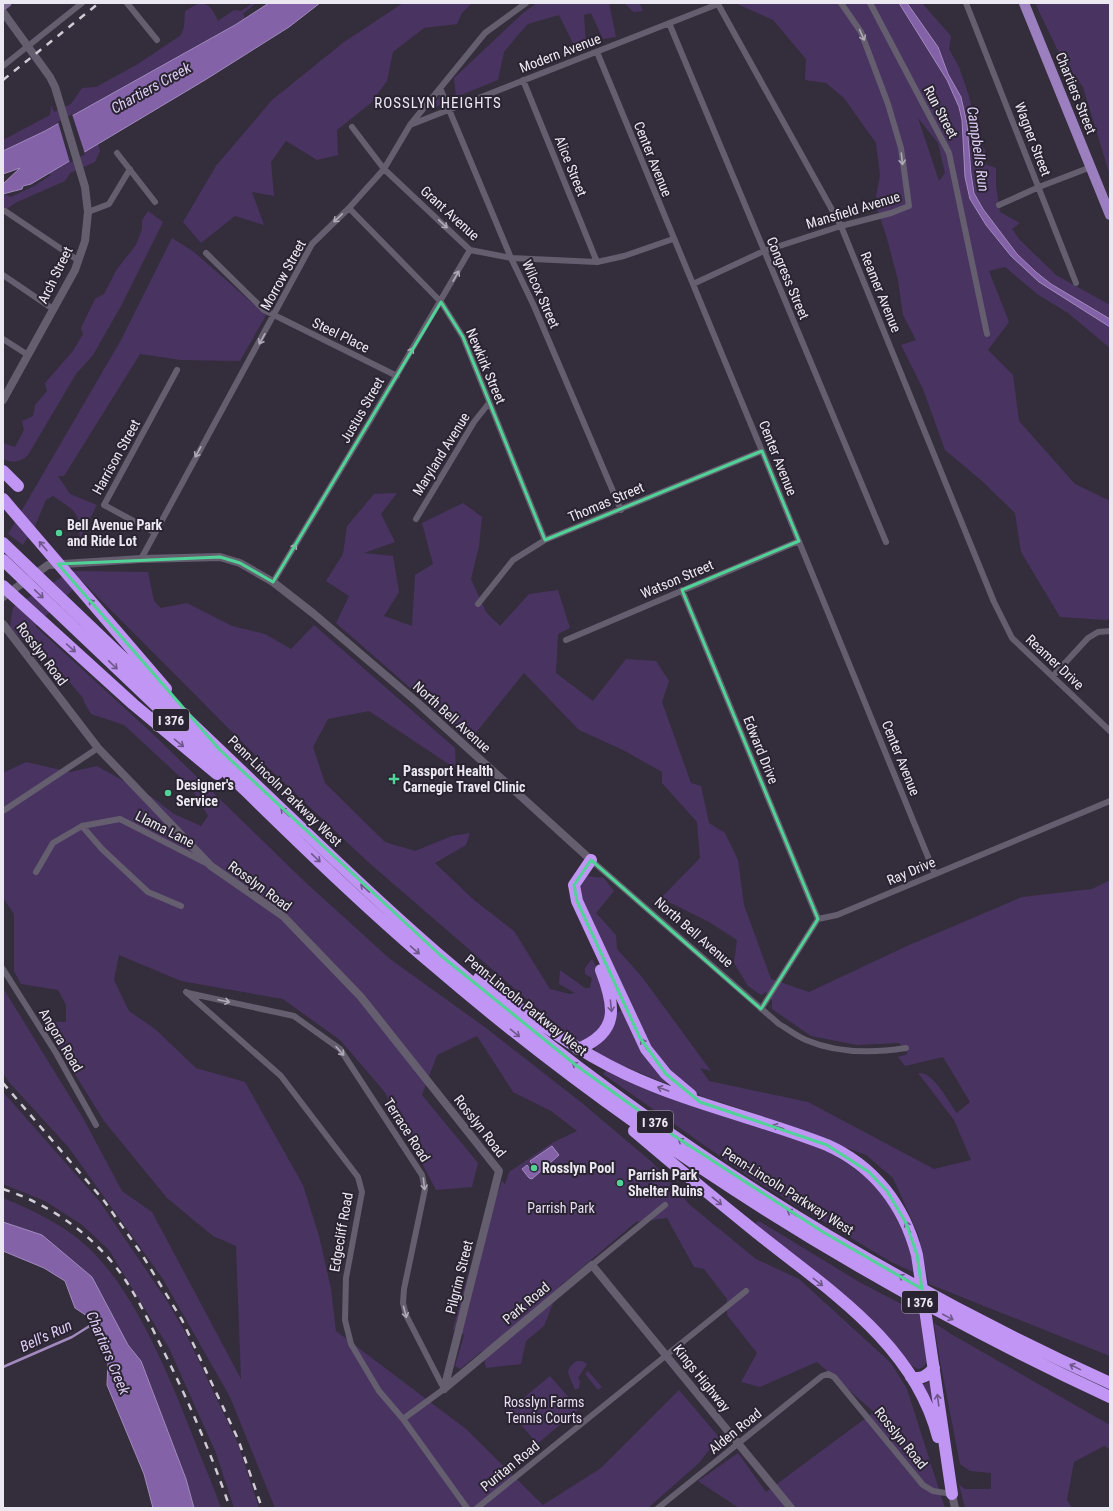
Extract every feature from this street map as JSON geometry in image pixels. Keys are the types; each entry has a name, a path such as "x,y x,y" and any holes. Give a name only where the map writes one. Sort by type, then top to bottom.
{"highway":[{"path":"3,471 18,486"},
{"path":"3,499 220,750"},
{"name":"Penn-Lincoln Parkway West","path":"3,543 59,604 287,831 431,963 570,1076 666,1145 817,1242 920,1302 1026,1357 1110,1397"},
{"name":"Penn-Lincoln Parkway West","path":"3,560 59,604 220,750 394,915 478,987 571,1061 667,1131 823,1232 896,1274 992,1326 1110,1383"},
{"path":"3,586 161,728 287,831"},
{"path":"578,1048 591,1043 602,1035 609,1026 611,1015 610,1000 605,980 568,895 568,883 571,876 578,867 591,860"},
{"path":"591,860 574,885 577,902 646,1048 666,1074 700,1102"},
{"path":"394,915 548,1029 578,1048 642,1081 821,1142 838,1150 859,1163 878,1181 898,1207 910,1232 919,1264 952,1494"},
{"path":"570,1076 705,1192 859,1315 882,1337 911,1377 932,1418 952,1494"},
{"path":"1026,1357 1110,1405"},
{"path":"911,1377 924,1377 934,1368"}],"main road":[{"path":"3,6 7,3"},
{"name":"Chartiers Street","path":"1024,3 1110,215"}],"street":[{"path":"3,66 82,3"},
{"path":"127,3 157,40"},
{"name":"Morrow Street","path":"141,559 154,532 274,316 312,244 349,208 384,169 410,125 485,33 526,3"},
{"name":"Mansfield Avenue","path":"693,284 764,251 841,226 891,213 909,206 901,148 888,104 861,32 841,3"},
{"name":"Run Street","path":"870,3 950,153 987,334"},
{"name":"Wagner Street","path":"966,3 1076,283"},
{"name":"Reamer Avenue","path":"718,4 841,226 994,602"},
{"name":"Modern Avenue","path":"410,125 718,4"},
{"name":"Arch Street","path":"3,12 50,77 61,105 80,170 87,200 88,212 84,241 79,261 3,400"},
{"name":"Congress Street","path":"669,23 886,542"},
{"name":"Center Avenue","path":"597,52 935,874"},
{"name":"Alice Street","path":"522,80 597,262"},
{"name":"Wilcox Street","path":"440,88 621,510"},
{"name":"Grant Avenue","path":"352,127 384,169 470,250 512,258 597,262 624,256 673,239"},
{"path":"117,153 155,202"},
{"path":"999,205 1039,187 1091,167"},
{"path":"88,212 109,204 130,169"},
{"name":"Newkirk Street","path":"349,208 441,302 463,337 545,540"},
{"path":"5,211 79,261"},
{"name":"Justus Street","path":"273,582 441,302 470,250"},
{"name":"Steel Place","path":"206,253 264,310 396,376"},
{"path":"3,275 53,309"},
{"path":"3,339 28,355"},
{"name":"Harrison Street","path":"154,532 104,505 177,370"},
{"name":"Maryland Avenue","path":"416,519 474,422 489,403"},
{"name":"Thomas Street","path":"478,604 513,560 545,540 762,451"},
{"name":"Watson Street","path":"566,640 799,542"},
{"name":"North Bell Avenue","path":"3,597 48,565 141,559 220,557 240,563 273,582 314,614 418,703 591,860 779,1024 806,1040 843,1050 869,1051 906,1048"},
{"name":"Edward Drive","path":"682,590 818,920"},
{"name":"Reamer Drive","path":"994,602 1012,638 1110,730"},
{"name":"Rosslyn Road","path":"3,624 98,748 211,866 283,916 361,997 499,1171"},
{"path":"1053,676 1088,638 1098,632 1110,631"},
{"path":"3,811 98,748"},
{"name":"Ray Drive","path":"818,920 837,915 1110,801"},
{"name":"Llama Lane","path":"36,872 53,843 82,826 120,819 211,866"},
{"path":"82,826 102,849 148,892 181,906"},
{"path":"761,1009 818,920"},
{"name":"Angora Road","path":"3,969 56,1053 96,1125"},
{"name":"Terrace Road","path":"186,992 294,1016 340,1049 422,1175 425,1189 404,1289 403,1303 406,1316 444,1389"},
{"name":"Edgecliff Road","path":"186,992 281,1076 358,1178 362,1192 346,1278 345,1320 351,1344 379,1391 403,1419 467,1508"},
{"name":"Pilgrim Street","path":"444,1389 499,1171"},
{"name":"Park Road","path":"403,1419 444,1389 665,1205"},
{"name":"Kings Highway","path":"592,1265 791,1508"},
{"name":"Puritan Road","path":"477,1508 746,1291"},
{"name":"Rosslyn Road","path":"828,1374 834,1377 923,1485 933,1491 952,1494"},
{"name":"Alden Road","path":"658,1508 822,1376 828,1374"},
{"path":"952,1494 955,1508"}],"highlighted area":[{"path":"441,302 463,337 545,540 762,451 799,541 682,590 818,919 761,1009 591,860 574,885 577,901 640,1038 666,1074 700,1102 827,1145 869,1172 887,1191 906,1223 917,1255 922,1289 823,1232 673,1135 577,1066 439,954 220,750 58,564 220,557 240,563 273,582"}],"green space":[{"path":"199,3 209,6 218,21 234,10 241,11 253,3 256,3 243,14 245,18 235,25 45,131 3,151 3,140 50,115 51,105 54,112 71,104 82,88 96,87 138,64 181,35 184,27 185,11"},
{"path":"403,3 472,3 462,13 457,24 424,28 393,52 387,81 371,103 337,130 338,155 317,160 286,141 271,162 274,196 252,192 264,225 235,216 201,243 183,222 216,166 272,100 344,42"},
{"path":"537,3 609,3 616,37 603,39 591,13 584,15 586,45 575,47 559,15 528,24 504,52 498,80 456,97 454,78 523,13"},
{"path":"624,3 639,3 643,11 634,12"},
{"path":"735,3 922,3 951,36 949,49 959,67 969,96 977,135 989,159 979,162 996,168 996,186 1000,212 1020,223 1012,229 1020,240 1056,275 1110,305 1110,348 1068,313 1037,294 1005,267 989,271 1009,322 988,350 1013,375 1019,421 1075,484 1110,501 1110,617 1107,620 1060,617 1021,552 1015,513 982,481 945,450 923,389 901,345 916,340 903,315 898,280 886,235 875,203 880,175 876,143 844,98 826,83 805,80 806,59 773,20","holes":["918,118 938,143 945,173 939,181"]},
{"path":"1035,3 1110,3 1110,176 1083,87 1061,57"},
{"path":"440,96 443,104 432,109 431,107"},
{"path":"98,144 100,151 95,162 70,173 65,181 15,203 3,212 3,194 11,197 34,186 51,175 49,173"},
{"path":"148,211 163,222 121,306 93,355 76,374 28,455 17,462 3,459 3,443 15,447 24,430 22,421 33,416 35,405 47,391 45,383 73,351 83,334 81,328 95,299 104,294 117,269 136,245 142,229 142,220"},
{"path":"172,238 194,252 266,315 240,361 181,360 140,354 64,476 58,476 70,494 97,505 79,540 80,531 78,518 71,509 53,496 46,500 35,526 23,545 8,534 121,340"},
{"path":"397,493 381,514 395,542 364,553 393,556 399,592 384,616 412,626 415,575 433,564 422,523 463,503 482,517 479,546 471,579 486,612 500,626 529,594 558,590 570,628 558,634 556,673 593,701 626,659 656,661 669,681 662,702 691,783 701,786 709,823 725,833 738,860 744,905 771,979 809,992 907,946 1022,897 1092,889 1110,880 1110,1356 929,1284 918,1234 893,1178 866,1155 748,1111 703,1097 689,1089 662,1063 643,1039 580,901 579,886 581,886 587,876 604,878 614,891 596,913 616,935 617,949 642,977 711,1071 700,1068 709,1081 808,1102 934,1169 971,1160 954,1120 918,1073 930,1077 935,1082 957,1113 970,1102 943,1057 905,1066 898,1057 908,1054 899,1043 857,1045 811,1036 772,1009 772,1001 766,992 761,995 748,986 734,963 737,940 709,922 661,898 700,858 697,822 662,783 662,772 623,750 579,730 524,673 470,740 336,623 349,596 326,581 343,554 347,526 374,494"},
{"name":"Parrish Park","path":"72,571 148,572 154,601 161,608 187,603 232,626 265,634 291,649 314,625 455,748 456,769 369,711 328,719 313,747 325,783 385,842 415,851 452,836 470,833 466,845 435,863 474,900 514,931 550,989 570,994 575,993 559,984 560,970 585,988 590,988 592,978 585,974 585,968 592,959 599,972 609,983 605,1025 583,1043 565,1034 552,1021 367,861 258,758 82,581 35,626 155,736 305,882 390,959 486,1028 582,1103 653,1163 690,1205 756,1259 799,1279 891,1363 907,1389 945,1508 739,1508 698,1481 738,1453 766,1492 874,1412 817,1362 760,1387 741,1382 757,1353 727,1315 727,1299 704,1269 694,1267 667,1218 636,1222 560,1286 544,1326 526,1341 521,1364 486,1368 482,1351 460,1369 455,1366 464,1335 453,1329 467,1278 502,1181 505,1184 509,1172 552,1143 577,1131 551,1111 513,1092 477,1036 437,1055 422,1095 478,1163 472,1187 436,1190 384,1091 340,1040 283,999 181,981 119,955 114,980 129,1011 155,1029 196,1068 245,1082 303,1185 319,1236 331,1289 336,1331 466,1429 543,1505 601,1468 679,1390 719,1437 699,1463 648,1508 275,1508 230,1397 163,1279 69,1148 8,1081 3,1073 3,988 83,1118 122,1191 152,1212 241,1379 236,1246 213,1236 167,1198 104,1121 42,1021 66,1022 66,1005 58,990 21,984 14,971 14,914 3,898 3,773 26,762 70,772 97,766 152,797 174,814 201,826 208,816 190,786 124,725 91,714 83,698 42,650 26,644 10,627 13,607"},
{"path":"623,1010 668,1081 667,1084 614,1062 595,1051 595,1047 604,1040 609,1033 613,1025 615,1013"},
{"path":"606,1070 827,1151 847,1163 867,1178 889,1204 911,1249 913,1272 891,1262 748,1176 603,1074"},
{"path":"3,1092 100,1202 167,1301 185,1332 238,1444 259,1508 234,1508 216,1453 169,1348 109,1250 81,1224 45,1201 3,1184"},
{"path":"3,1198 44,1217 73,1235 102,1262 120,1286 137,1313 166,1372 221,1508 194,1508 186,1479 141,1361 42,1235 3,1222"},
{"path":"759,1221 861,1283 919,1313 927,1362 923,1367 918,1369 908,1364 753,1225"},
{"path":"934,1323 1110,1425 1110,1449 1104,1446 1074,1462 1067,1500 1072,1508 965,1508 959,1485 965,1489 991,1489 991,1473 970,1471 960,1464"},
{"path":"576,1361 582,1361 587,1364 578,1378 580,1381 579,1388 575,1390 568,1373 569,1368"},
{"path":"588,1371 602,1387 598,1390 585,1374"},
{"name":"Rosslyn Farms Tennis Courts","path":"550,1376 579,1409 537,1444 509,1410"},
{"path":"930,1382 934,1408 921,1385"}],"water":[{"name":"Chartiers Creek","path":"269,3 320,3 289,27 205,80 31,184 23,186 22,189 3,194 3,184 20,168 3,174 3,151 45,131 235,25"},
{"path":"899,3 907,3 938,47 948,74 961,97 967,124 974,193 983,209 1017,254 1036,272 1051,284 1110,319 1110,327 1039,282 1011,256 986,225 970,199 965,177 962,120 959,107 947,80"},
{"path":"552,1146 559,1155 532,1179 529,1178 522,1169 527,1165 533,1173 536,1171 530,1161"},
{"name":"Chartiers Creek","path":"3,1222 42,1235 92,1277 128,1345 141,1361 186,1479 194,1508 153,1508 144,1474 107,1385 108,1363 96,1322 75,1308 65,1281 44,1268 3,1251"}],"pier":[{"path":"72,114 85,154 70,163 58,122"}],"waterway":[{"name":"Bell's Run","path":"3,1367 72,1337 96,1322"}],"railway":[{"path":"3,80 99,3"},
{"path":"3,1083 105,1202 141,1253 182,1320 238,1439 262,1508"},
{"path":"3,1189 29,1199 54,1212 77,1228 108,1257 132,1290 187,1401 230,1508"}],"place":[{"name":"Bell Avenue Park and Ride Lot","path":"59,533"},
{"name":"Passport Health Carnegie Travel Clinic","path":"394,779"},
{"name":"Designer's Service","path":"168,793"},
{"name":"Rosslyn Pool","path":"534,1168"},
{"name":"Parrish Park Shelter Ruins","path":"620,1183"}],"district":[{"name":"ROSSLYN HEIGHTS","path":"438,103"}],"water label":[{"name":"Campbells Run","path":"978,149"}]}
